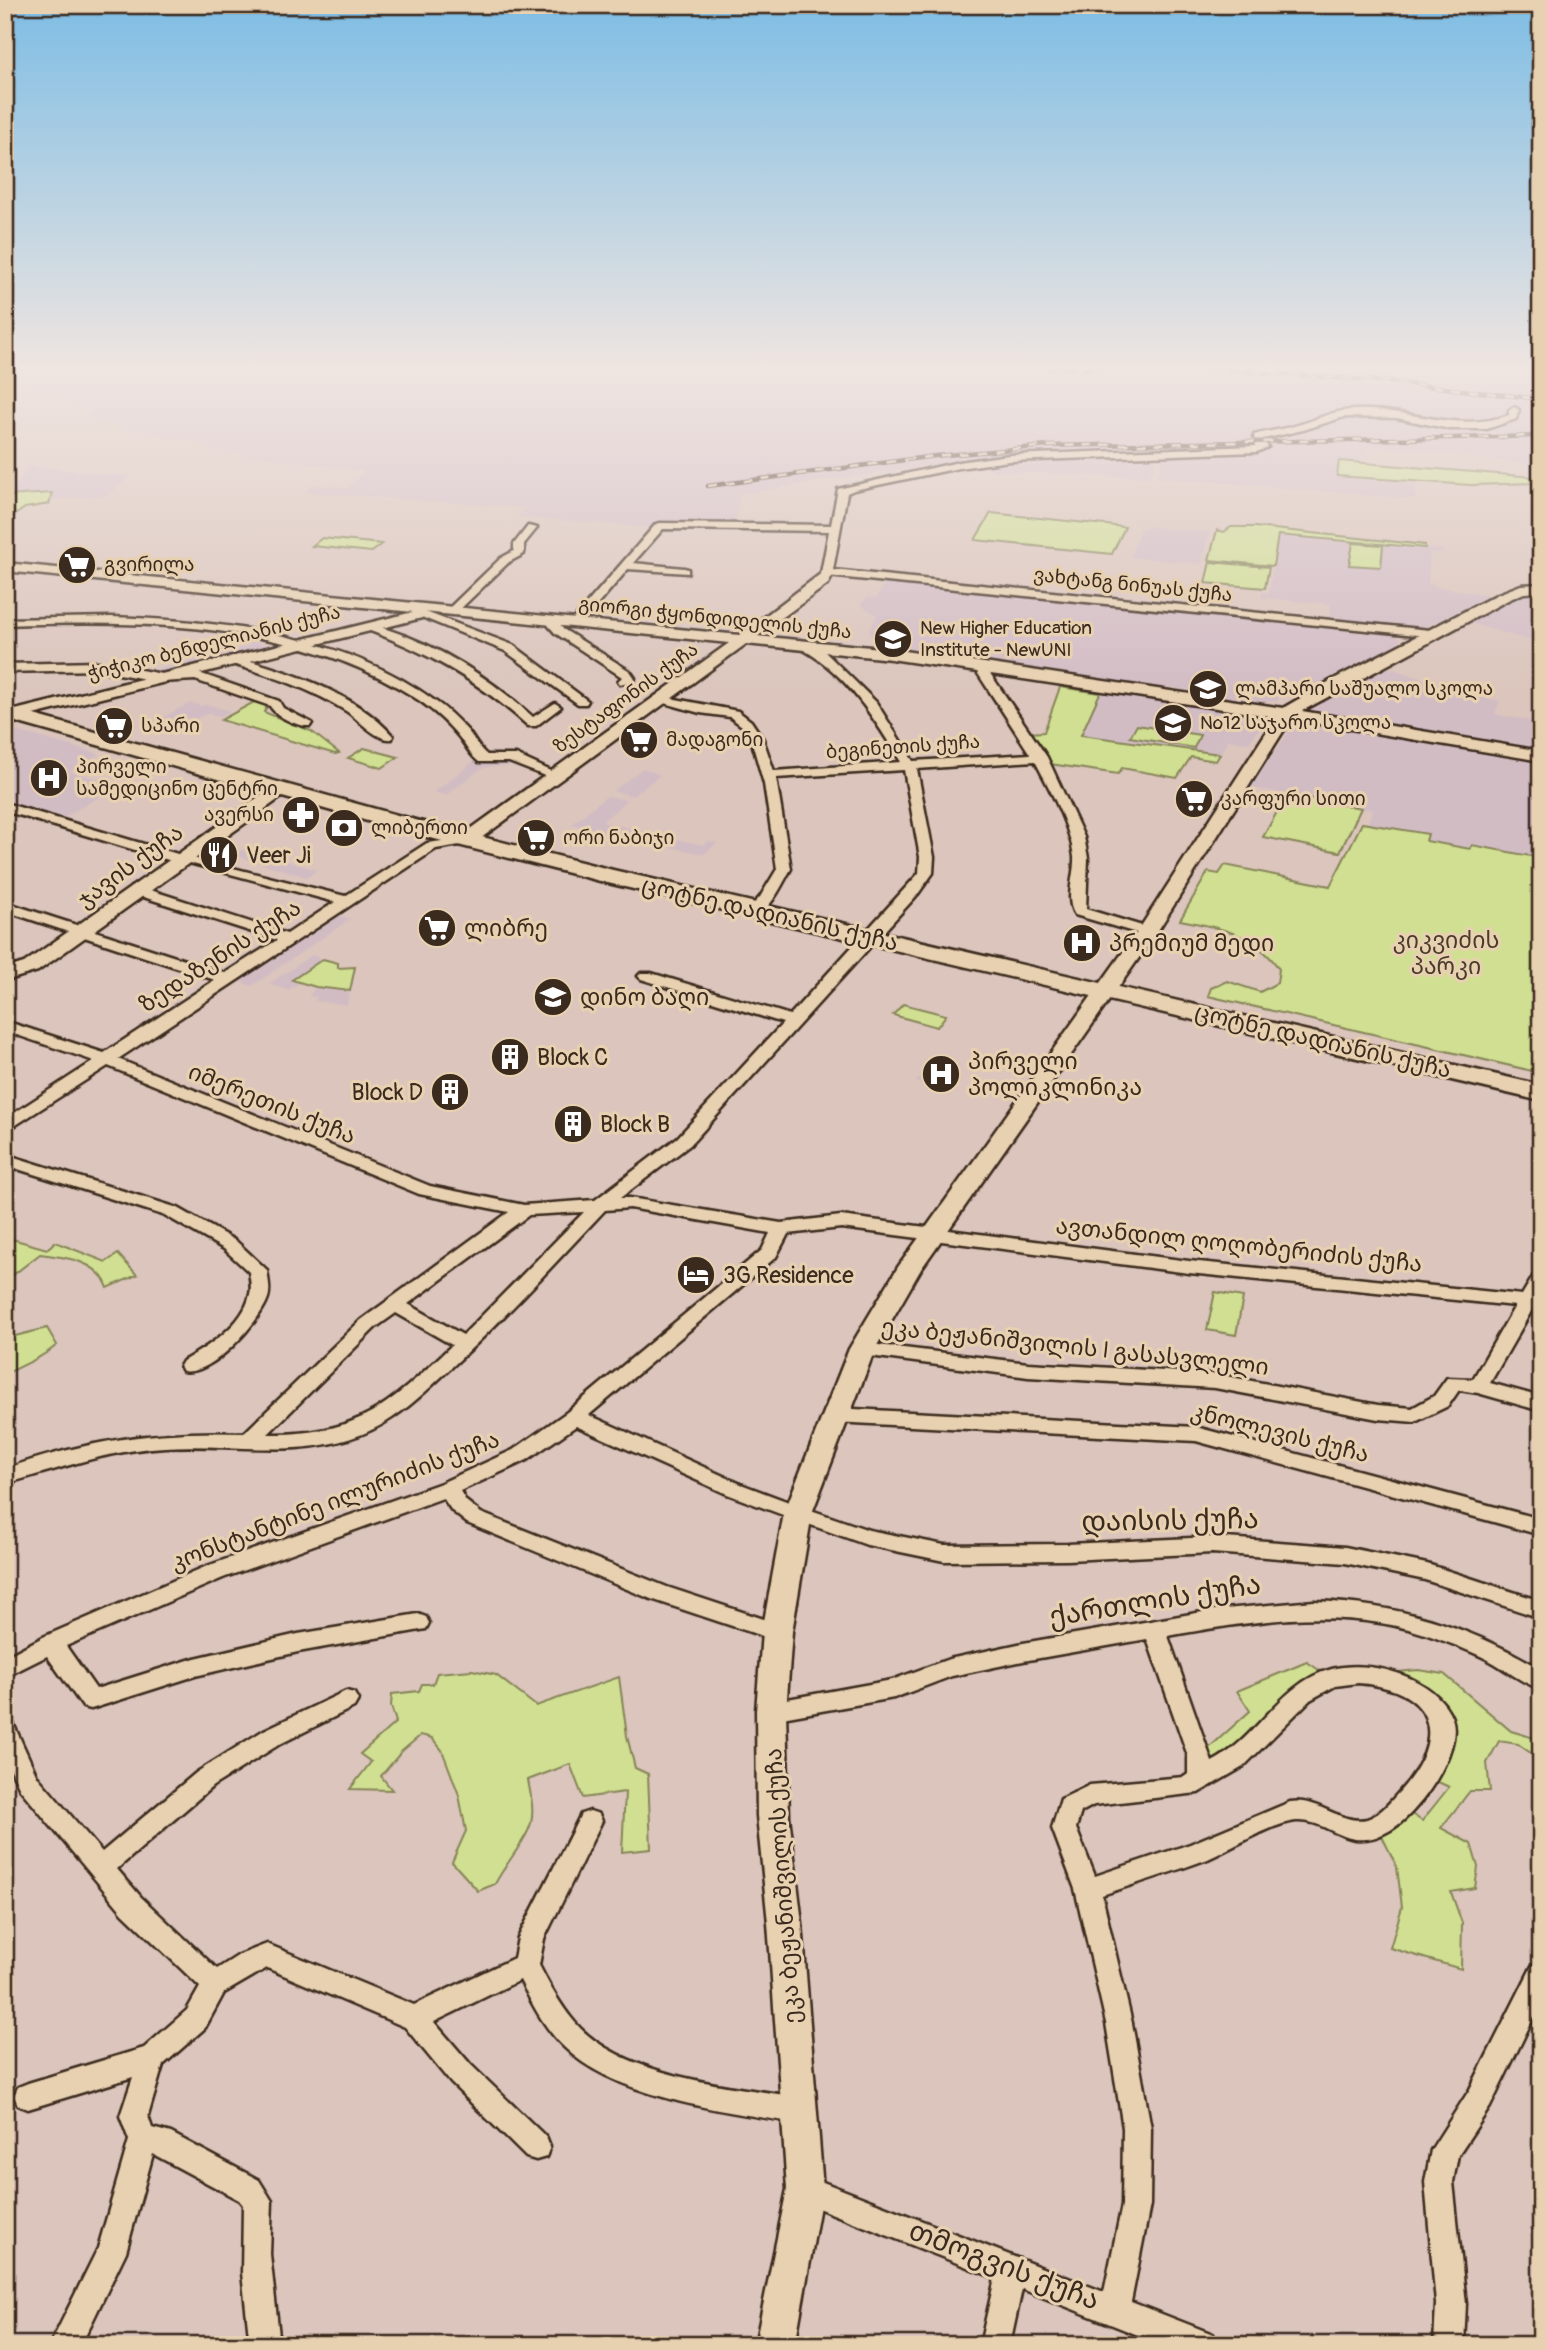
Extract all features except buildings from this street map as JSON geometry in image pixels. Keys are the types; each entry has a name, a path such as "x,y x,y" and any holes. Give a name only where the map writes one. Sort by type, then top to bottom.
{"main road":[{"name":"ცოტნე დადიანის ქუჩა","path":"8,715 467,840 754,911 1541,1093"}],"street":[{"path":"827,573 842,491 921,474"},
{"path":"576,623 663,525 834,528"},
{"path":"451,612 505,560 520,552 519,544 532,528"},
{"path":"626,566 684,571"},
{"name":"გიორგი ჭყონდიდელის ქუჩა","path":"5,567 428,612 557,621 891,654 1287,713 1541,756"},
{"name":"ზესტაფონის ქუჩა","path":"467,840 768,622 823,581 827,573"},
{"name":"ვახტანგ ნინუას ქუჩა","path":"827,573 1436,633"},
{"name":"ეკა ბეჟანიშვილის ქუჩა","path":"775,2345 805,2189 785,1923 773,1816 771,1711 777,1632 798,1513 862,1349 888,1302 932,1234 1107,991 1287,713 1336,684 1511,594 1538,588"},
{"path":"428,612 509,648 582,701"},
{"name":"ჭიჭიკო ბენდელიანის ქუჩა","path":"8,715 428,612"},
{"path":"5,622 147,620 228,629 302,643 370,669 421,697 444,714 484,759 511,758 555,776"},
{"path":"557,621 554,625 559,631 626,674 629,678 624,681"},
{"path":"5,1477 94,1448 139,1441 296,1441 334,1437 371,1424 398,1406 465,1344 600,1205 684,1141 871,938 926,873 925,833 909,765 872,705 820,654 771,636 768,622"},
{"path":"369,627 419,645 474,674 493,687 532,723 555,707"},
{"path":"233,660 317,688 364,716 387,736"},
{"path":"5,668 98,666 141,672 161,678 196,676 275,704 278,710 306,723"},
{"path":"981,668 1040,757 1080,846 1077,907 1080,912 1147,932"},
{"path":"660,700 715,712 733,713 742,719 757,740 769,775 784,869 766,899 754,911"},
{"name":"ბეგინეთის ქუჩა","path":"769,775 1040,757"},
{"name":"ჯავის ქუჩა","path":"5,975 31,967 280,790"},
{"path":"5,807 180,859 189,859 346,901"},
{"name":"ზედაზენის ქუჩა","path":"5,1127 432,846 467,840"},
{"path":"136,890 288,939"},
{"path":"5,906 227,979"},
{"path":"646,976 795,1022"},
{"name":"იმერეთის ქუჩა","path":"5,1026 105,1059 425,1190 524,1210 600,1205"},
{"path":"5,1159 172,1212 230,1245 258,1270 260,1296 245,1319 227,1341 190,1366"},
{"path":"600,1205 630,1203 781,1229 841,1222 932,1234"},
{"path":"251,1439 351,1339 394,1304 524,1210"},
{"name":"კონსტანტინე ილურიძის ქუჩა","path":"5,1668 51,1643 215,1572 448,1488 520,1455 574,1418 769,1253 781,1229"},
{"name":"ავთანდილ ღოღობერიძის ქუჩა","path":"932,1234 1189,1268 1535,1302"},
{"path":"1541,1279 1535,1302 1478,1386 1541,1404"},
{"path":"394,1304 465,1344"},
{"name":"ეკა ბეჟანიშვილის I გასასვლელი","path":"862,1349 1028,1370 1214,1381 1378,1412 1415,1415 1441,1401 1454,1383 1478,1386"},
{"name":"კნოლევის ქუჩა","path":"834,1415 1196,1434 1541,1527"},
{"name":"დაისის ქუჩა","path":"574,1418 734,1489 798,1513 867,1537 944,1553 1068,1552 1212,1545 1345,1555 1427,1572 1541,1610"},
{"path":"448,1488 459,1506 474,1518 659,1593 777,1632"},
{"name":"ქართლის ქუჩა","path":"771,1711 894,1689 948,1668 1154,1628 1314,1608 1362,1611 1438,1629 1499,1655 1541,1680"},
{"path":"51,1643 91,1700 195,1667 298,1643 418,1623"},
{"path":"1154,1628 1200,1756 1200,1777"},
{"path":"1088,1889 1196,1852 1296,1811 1360,1829 1377,1826 1401,1807 1425,1776 1442,1744 1441,1719 1421,1694 1387,1678 1367,1675 1331,1678 1290,1701 1235,1760 1200,1777 1189,1786 1090,1795 1070,1806 1063,1828 1088,1889 1119,2024 1137,2128 1136,2205 1115,2309"},
{"path":"101,1868 205,1779 272,1737 346,1700"},
{"path":"5,1730 28,1782 132,1905 215,1985"},
{"path":"590,1821 531,1938 526,1965 541,1994 578,2043 616,2067 730,2100 800,2110"},
{"path":"28,2096 152,2058 196,2019 215,1985 248,1963 267,1956 414,2018 461,2074 536,2147"},
{"path":"414,2018 526,1965"},
{"path":"1449,2345 1451,2304 1439,2182 1445,2150 1480,2098 1541,1974"},
{"path":"65,2345 111,2252 143,2140 134,2116 152,2058"},
{"path":"143,2140 161,2142 249,2190 258,2201 255,2220 265,2345"},
{"name":"თმოგვის ქუჩა","path":"805,2189 1202,2345"},
{"path":"995,2345 1012,2270"}],"shaded area":[{"path":"24,474 130,476 108,495 50,500 52,494 7,496"},
{"path":"363,474 872,474 739,494 735,525 654,528 518,517 526,508 305,492 313,485 348,488"},
{"path":"1065,474 1151,474 1149,477"},
{"path":"1158,474 1337,474 1336,477 1415,484 1415,499 1157,477"},
{"path":"1149,527 1210,532 1201,564 1130,557 1140,529"},
{"path":"1278,535 1443,550 1443,553 1430,553 1428,583 1436,587 1490,595 1425,627 1330,618 1331,604 1261,598 1262,592 1269,593"},
{"path":"886,580 1388,631 1400,638 1399,643 1306,692 1284,687 1277,701 1256,702 1167,687 1165,691 872,643 875,635 868,634 877,615 860,605 868,597 876,598"},
{"path":"1541,591 1541,635 1532,634 1532,641 1466,622 1513,597"},
{"path":"247,639 270,646 153,675 149,671 251,645 242,642"},
{"path":"1384,666 1475,696 1500,701 1495,714 1541,723 1541,751 1309,712 1306,706"},
{"name":"№12 საჯარო სკოლა","path":"1101,692 1250,715 1260,720 1261,725 1249,743 1228,740 1220,754 1080,735"},
{"path":"190,703 202,706 206,704 230,711 220,717 208,713 194,720 185,717 169,725 156,721"},
{"path":"1299,718 1541,761 1541,858 1472,845 1470,849 1425,841 1428,834 1368,824 1372,810 1249,787"},
{"name":"პირველი სამედიცინო ცენტრი","path":"5,728 100,754 70,771 119,785 58,821 5,805"},
{"path":"476,760 515,761 510,766 486,767 446,795 434,792"},
{"path":"643,768 660,775 633,796 613,791"},
{"path":"607,796 627,800 602,822 656,834 647,843 572,824"},
{"path":"662,836 703,845 708,841 717,843 704,854 654,844"},
{"path":"244,849 317,870 307,877 233,855"},
{"path":"338,915 350,919 252,986 239,981"},
{"path":"312,955 323,959 293,980 299,983 288,990 269,984"},
{"path":"316,987 350,991 347,1005 315,1001 317,997 309,996"},
{"path":"943,1059 959,1065 935,1091 916,1081"}],"green space":[{"path":"1337,474 1493,474 1534,477 1535,483 1471,485 1337,476"},
{"path":"52,493 49,504 25,508 5,519 7,496"},
{"path":"991,513 1125,527 1112,554 975,540"},
{"path":"1231,527 1255,527 1425,545 1425,548 1278,535 1273,566 1209,560 1217,530 1224,532"},
{"path":"322,538 382,544 372,552 312,546"},
{"path":"1353,543 1383,545 1381,567 1349,565"},
{"path":"1210,562 1269,567 1265,588 1205,583"},
{"path":"1060,687 1100,693 1081,735 1220,754 1216,761 1191,757 1177,778 1122,768 1118,774 1050,764 1028,733 1044,732"},
{"path":"254,702 267,706 264,712 311,731 339,753 221,720"},
{"path":"1137,725 1200,735 1194,748 1130,737"},
{"path":"364,748 398,757 382,768 348,758"},
{"path":"1287,794 1361,808 1340,852 1263,837"},
{"name":"კიკვიძის პარკი","path":"1362,823 1428,834 1426,841 1470,849 1472,845 1541,858 1541,1073 1208,996 1211,988 1227,981 1260,992 1277,983 1279,969 1270,957 1248,940 1222,929 1180,920 1208,872 1219,874 1225,865 1330,886"},
{"path":"323,959 338,963 338,968 355,967 350,991 316,987 292,980"},
{"path":"903,1004 946,1015 937,1027 893,1015"},
{"path":"12,1239 47,1249 55,1242 106,1262 118,1254 137,1275 108,1288 104,1279 89,1266 71,1259 40,1254 13,1275 5,1271 5,1246"},
{"path":"1215,1292 1243,1297 1236,1335 1207,1330"},
{"path":"47,1328 57,1345 39,1358 5,1374 5,1361 9,1357 7,1338"},
{"path":"1307,1662 1331,1678 1218,1770 1200,1756 1250,1711 1237,1691"},
{"path":"472,1670 496,1675 536,1706 619,1677 627,1736 635,1768 648,1774 651,1849 622,1852 625,1792 583,1798 570,1764 528,1780 532,1812 528,1831 495,1884 478,1891 452,1862 466,1831 459,1795 442,1750 432,1738 421,1735 402,1751 381,1776 392,1790 350,1789 371,1762 360,1754 396,1722 391,1706 392,1694 419,1691 422,1684 433,1684 437,1673"},
{"path":"1418,1670 1444,1674 1511,1731 1541,1740 1539,1759 1518,1744 1499,1741 1487,1763 1490,1791 1470,1791 1441,1828 1471,1844 1478,1867 1475,1888 1451,1892 1462,1923 1461,1969 1390,1948 1402,1907 1397,1867 1377,1826 1401,1807 1422,1821 1449,1787 1425,1776 1442,1744 1421,1694 1367,1675"}],"railway":[{"path":"708,486 801,474"}],"place":[{"name":"გვირილა","path":"77,565"},
{"name":"New Higher Education Institute - NewUNI","path":"893,639"},
{"name":"ლამპარი საშუალო სკოლა","path":"1208,689"},
{"name":"№12 საჯარო სკოლა","path":"1173,723"},
{"name":"სპარი","path":"114,726"},
{"name":"მადაგონი","path":"639,740"},
{"name":"პირველი სამედიცინო ცენტრი","path":"49,778"},
{"name":"კარფური სითი","path":"1194,799"},
{"name":"ავერსი","path":"301,815"},
{"name":"ლიბერთი","path":"344,828"},
{"name":"ორი ნაბიჯი","path":"536,838"},
{"name":"Veer Ji","path":"219,855"},
{"name":"ლიბრე","path":"437,928"},
{"name":"პრემიუმ მედი","path":"1082,943"},
{"name":"დინო ბაღი","path":"553,997"},
{"name":"Block C","path":"510,1057"},
{"name":"პირველი პოლიკლინიკა","path":"941,1074"},
{"name":"Block D","path":"450,1092"},
{"name":"Block B","path":"573,1124"},
{"name":"3G Residence","path":"696,1275"}]}
